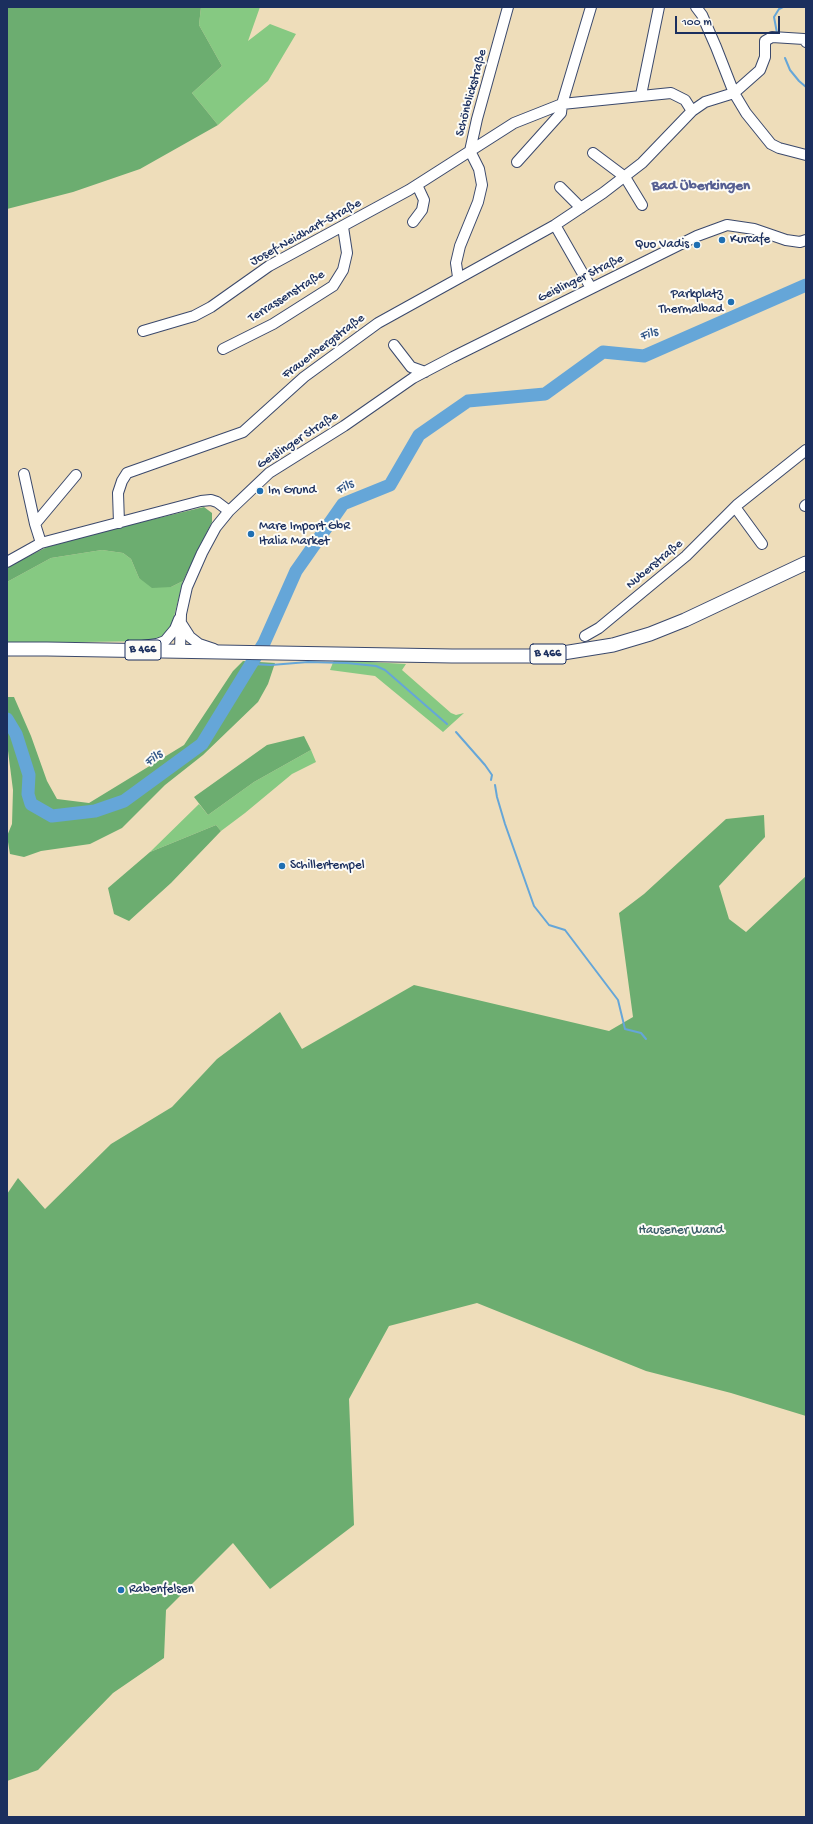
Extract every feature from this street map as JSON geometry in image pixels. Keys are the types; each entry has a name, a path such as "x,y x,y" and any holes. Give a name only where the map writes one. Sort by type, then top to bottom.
{"main road":[{"name":"B 466","path":"7,649 107,649 224,653 528,656 588,650 613,645 643,636 678,623 806,563"}],"street":[{"name":"Schönblickstraße","path":"458,277 456,263 460,246 478,202 482,185 479,169 470,151 477,119 508,7"},
{"path":"517,162 561,112 562,104 592,7"},
{"path":"641,95 659,7"},
{"path":"701,10 734,93 746,113 771,144 779,148 806,155"},
{"path":"734,93 760,70 765,57 766,41 772,37 804,39 806,42"},
{"name":"Josef-Neidhart-Straße","path":"143,331 200,313 211,307 269,266 343,227 417,185 514,124 562,104 671,93 685,100 692,111"},
{"name":"Frauenbergstraße","path":"119,523 118,493 122,481 127,473 243,432 304,377 378,323 458,277 555,225 581,208 642,163 692,111 705,102 734,93"},
{"path":"593,154 624,177 642,205"},
{"path":"413,222 422,210 424,200 417,185"},
{"path":"560,187 581,208"},
{"path":"555,225 591,288"},
{"name":"Geislinger Straße","path":"180,652 181,618 187,588 202,552 216,527 228,510 269,473 344,426 425,372 697,236 727,225 754,229 775,237 800,242 806,240"},
{"name":"Terrassenstraße","path":"222,350 273,324 333,286 344,270 347,253 343,227"},
{"path":"394,346 411,367 425,372"},
{"name":"Nuberstraße","path":"585,636 599,628 686,556 736,506 806,450"},
{"path":"24,474 35,524 41,543"},
{"path":"35,524 76,475"},
{"path":"7,562 41,543 211,500 217,502 228,510"},
{"path":"736,506 762,544"},
{"path":"181,618 190,638 199,644 224,653"},
{"name":"Geislinger Straße","path":"107,649 157,644 165,641 175,629 181,618"}],"green space":[{"path":"7,7 201,7 199,25 222,66 192,93 218,125 140,169 73,192 7,209"},
{"path":"201,7 260,7 248,41 270,24 296,34 268,81 218,125 192,93 222,66 199,25"},
{"path":"204,507 212,513 212,522 183,581 171,587 152,588 139,578 131,559 123,553 102,550 51,558 7,582 7,567 47,547"},
{"path":"102,550 123,553 131,559 139,578 171,587 183,581 168,635 158,641 7,643 7,582 51,558"},
{"path":"334,660 406,664 402,670 451,713 456,715 464,713 443,732 375,676 330,670"},
{"path":"243,661 275,663 268,684 258,702 203,755 165,785 122,828 90,844 41,851 24,857 10,854 7,836 12,824 13,790 7,743 7,697 14,697 31,736 47,781 57,799 89,803 184,745 233,671"},
{"path":"304,736 311,750 254,782 208,815 194,797 267,745"},
{"path":"311,750 316,762 292,774 221,831 216,825 150,852 199,804 208,815 254,782"},
{"name":"Hausener Wand","path":"764,815 765,837 719,886 729,919 746,932 806,876 806,1416 731,1393 646,1371 477,1303 389,1326 349,1399 354,1525 270,1589 233,1543 166,1610 164,1658 113,1693 38,1770 7,1781 7,1194 18,1178 45,1209 111,1144 172,1107 217,1059 280,1012 302,1049 414,985 609,1031 633,1017 619,913 644,894 726,819"},
{"path":"216,825 221,831 171,883 129,921 114,914 108,888 150,852"}],"waterway":[{"path":"777,33 774,17 779,9 783,7"},
{"path":"785,58 790,70 806,87"},
{"name":"Fils","path":"7,719 16,734 29,775 28,794 31,804 52,816 95,811 124,801 202,744 264,643 296,571 343,504 390,485 419,435 468,401 545,394 603,352 644,356 806,285"},
{"path":"252,664 271,665 308,662 347,663 376,666 385,670 447,724"},
{"path":"456,732 485,765 492,775 491,780"},
{"path":"495,785 505,824 534,906 549,925 565,930 618,1000 625,1029 641,1033 646,1039"}],"place":[{"name":"Kurcafe","path":"722,240"},
{"name":"Quo Vadis","path":"697,245"},
{"name":"Parkplatz Thermalbad","path":"731,302"},
{"name":"Im Grund","path":"260,491"},
{"name":"Mare Import GbR Italia Market","path":"251,534"},
{"name":"Schillertempel","path":"282,866"},
{"name":"Rabenfelsen","path":"121,1590"}],"district":[{"name":"Bad Überkingen","path":"701,187"}]}
